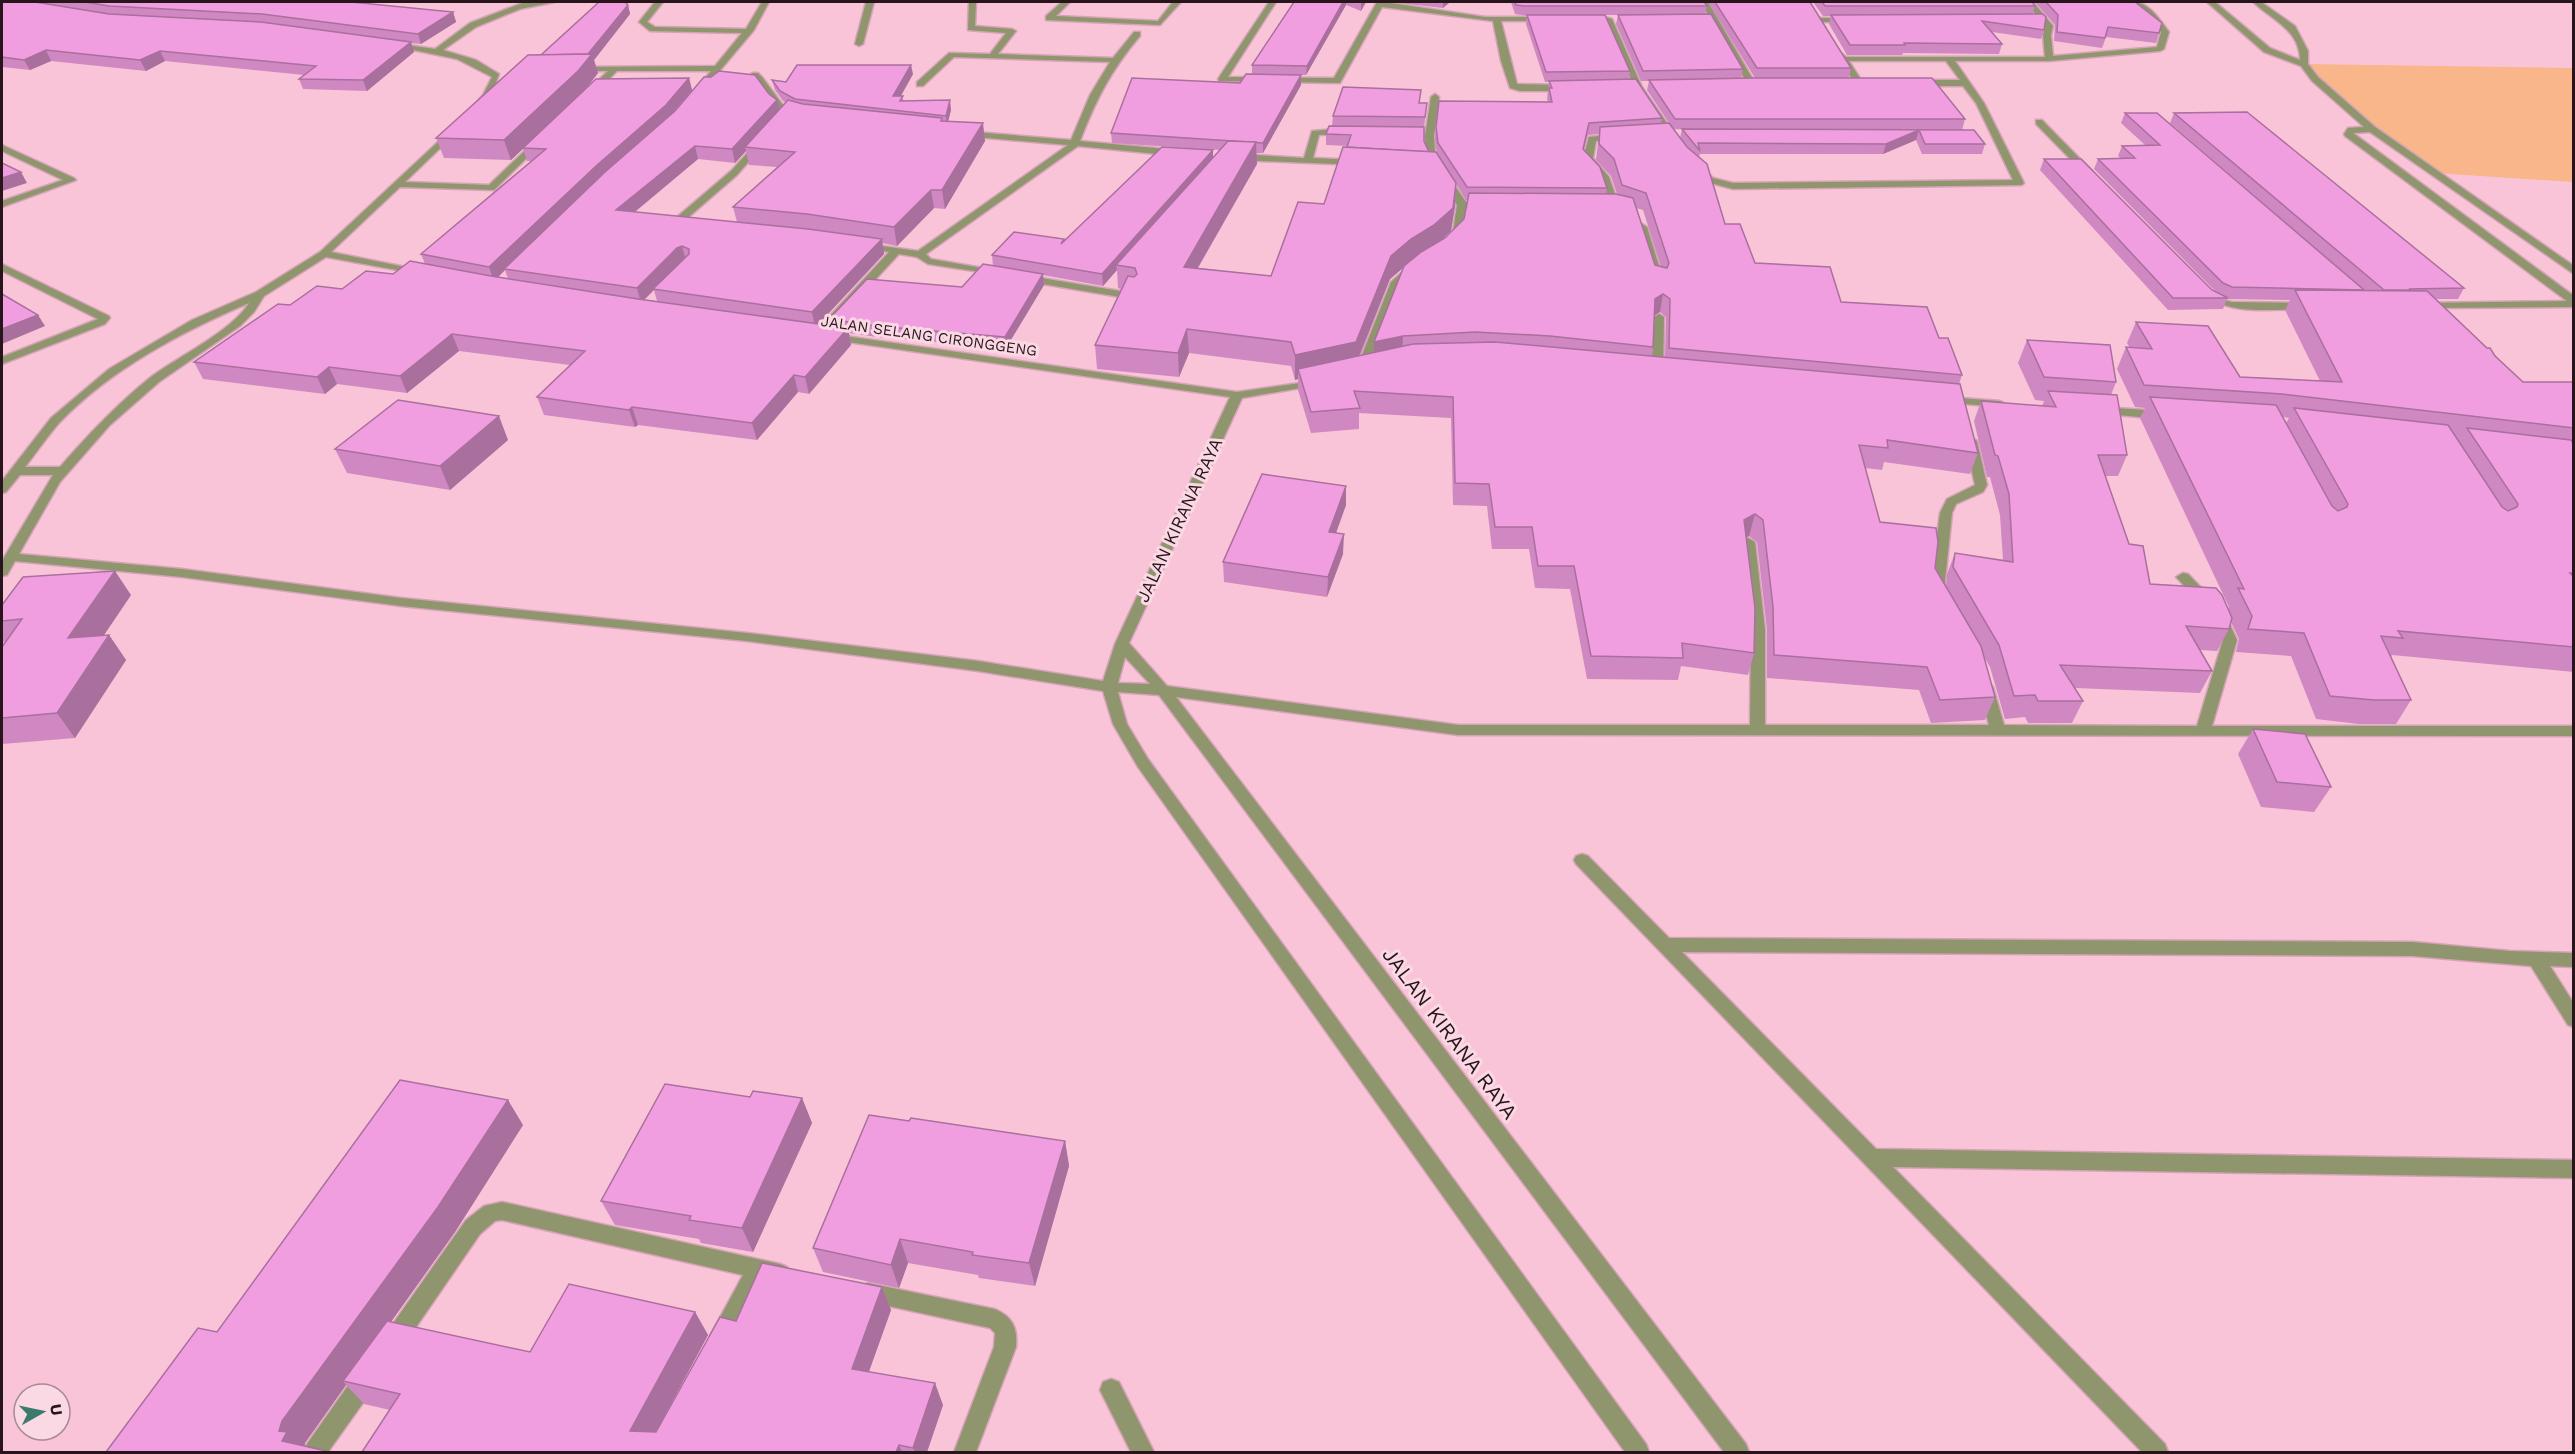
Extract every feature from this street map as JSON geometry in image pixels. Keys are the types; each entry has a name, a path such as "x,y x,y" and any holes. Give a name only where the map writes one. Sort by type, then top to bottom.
{"street":[{"path":"437,51 473,25 530,2"},
{"path":"517,8 551,2"},
{"path":"658,2 643,22 652,29 748,31"},
{"path":"688,103 748,31 765,2"},
{"path":"859,44 870,2"},
{"path":"972,2 971,28 1012,31 992,56"},
{"path":"1066,2 1049,18 1160,23 1177,2"},
{"path":"1272,2 1222,79 1334,82 1381,3 1497,20 1553,19"},
{"path":"1704,2 1751,83"},
{"path":"2029,2 2049,26 2047,35 2049,59"},
{"path":"1843,59 2049,59 2160,49 2165,32 2149,12 2136,2"},
{"path":"2211,2 2267,50 2304,64 2315,78 2372,129 2574,271"},
{"path":"2257,2 2292,28 2304,51 2304,64"},
{"path":"1814,11 1825,30"},
{"path":"1597,19 1620,19"},
{"path":"1608,19 1633,87 1671,134 1682,152"},
{"path":"1702,19 1714,19"},
{"path":"2033,19 2045,19"},
{"path":"1497,20 1505,62 1514,87 1577,88"},
{"path":"1819,20 1855,20"},
{"path":"920,254 1074,145 1082,120 1115,60 1137,34"},
{"path":"378,42 466,58 489,70 496,76 494,84 487,96 475,108"},
{"path":"1837,49 1858,83"},
{"path":"920,84 952,55 1115,60"},
{"path":"1688,161 1710,180 1728,186 2019,183 1980,102 1948,58"},
{"path":"569,70 719,68"},
{"path":"582,101 615,69"},
{"path":"489,70 501,70"},
{"path":"755,75 765,83 770,97 777,106 789,112 781,121"},
{"path":"1740,83 1763,83"},
{"path":"1847,83 1869,83"},
{"path":"1902,83 1967,83"},
{"path":"1633,87 1649,87"},
{"path":"1436,97 1426,132 1432,157 1457,192 1462,205 1458,233 1445,246"},
{"path":"2,489 55,421 113,371 196,322 260,294 324,254 462,122"},
{"path":"2039,122 2097,181"},
{"path":"2372,129 2351,130 2348,134 2574,302"},
{"path":"1308,161 1315,132 1361,131"},
{"path":"952,132 1190,154"},
{"path":"398,184 491,188 549,133"},
{"path":"1659,135 1683,134"},
{"path":"1983,135 1995,135"},
{"path":"1614,206 1604,177 1589,162 1590,142 1592,139 1626,136"},
{"path":"702,227 691,227 680,219 734,173 765,138"},
{"path":"2,148 71,180 2,204"},
{"path":"1225,157 1372,165"},
{"path":"1429,168 1440,169"},
{"path":"1462,205 1495,206"},
{"path":"1602,206 1628,207"},
{"path":"1640,221 1659,282"},
{"path":"854,244 920,254 928,261 1132,296"},
{"name":"JALAN SELANG CIRONGGENG","path":"897,250 812,334 1237,395 1331,379"},
{"path":"324,254 428,274"},
{"path":"1378,366 1357,371 1396,282 1423,261"},
{"path":"2,267 105,318 101,322 2,361"},
{"path":"2197,281 2213,298 2224,304 2314,306"},
{"path":"1106,292 1113,283"},
{"path":"2,572 62,471 106,422 154,380 236,324 250,310 260,294"},
{"path":"2409,306 2574,302"},
{"path":"1656,374 1659,317"},
{"name":"JALAN KIRANA RAYA","path":"1109,687 1122,645 1237,395"},
{"path":"1936,399 1961,406 2010,405"},
{"path":"2081,410 2176,416"},
{"path":"1945,608 1936,589 1946,513 1951,502 1978,489 1981,485 1969,433"},
{"path":"15,471 62,471"},
{"path":"1748,542 1758,630 1757,730"},
{"path":"11,556 182,573 401,602 759,638 978,666 1109,687 1163,690 1458,730 2574,731"},
{"path":"2183,577 2210,603 2224,622 2231,643 2203,730"},
{"name":"JALAN KIRANA RAYA","path":"1122,645 1163,690 1738,1452"},
{"path":"1981,668 1998,729"},
{"path":"1109,687 1120,724 1143,763 1638,1452"},
{"path":"1582,860 2157,1452"},
{"path":"1665,945 2413,949 2537,960 2574,960"},
{"path":"2537,960 2574,1020"},
{"path":"1871,1158 2574,1169"},
{"path":"315,1452 473,1227 491,1212 502,1211 802,1279"},
{"path":"713,1351 757,1270"},
{"path":"847,1288 994,1319 1002,1323 1007,1332 1005,1347 965,1452"},
{"path":"1111,1390 1143,1452"}],"shaded area":[{"path":"2304,64 2573,68 2573,182 2434,173 2363,122"}],"building":[{"path":"2,2 35,2 109,14 261,22 411,42 363,80 299,79 316,66 160,51 140,60 46,50 24,60 2,57"},
{"path":"85,2 351,2 453,12 418,34 262,14 109,6"},
{"path":"599,2 625,2 628,5 588,54 541,55"},
{"path":"1294,2 1343,2 1307,66 1252,65"},
{"path":"1515,2 1704,2 1707,6 1524,6 1516,5"},
{"path":"1715,2 1810,2 1851,68 1757,68"},
{"path":"1822,2 2032,2 2035,6 1825,6"},
{"path":"2046,2 2135,2 2162,23 2159,33 2108,27 2105,38 2057,32 2058,15"},
{"path":"1711,14 1743,69 1643,71 1618,15"},
{"path":"2043,14 2046,17 2044,30 1982,21 2002,44 1904,43 1905,45 1850,45 1831,15"},
{"path":"1527,15 1605,15 1630,71 1546,72"},
{"path":"592,54 578,71 504,140 436,138 528,55"},
{"path":"797,65 911,65 893,96 903,96 900,101 950,100 946,116 795,99 780,91 772,80 786,82"},
{"path":"719,71 755,75 769,94 777,100 732,149 695,146 616,210 808,229 882,239 812,312 653,289 689,254 689,249 682,246 677,248 637,288 504,269 605,172 675,111 704,77 711,77"},
{"path":"1246,74 1301,75 1263,143 1111,133 1132,78 1240,83"},
{"path":"689,78 666,105 596,166 489,267 421,254 546,149 523,148 596,79"},
{"path":"1932,78 1965,119 1675,119 1649,80"},
{"path":"1636,79 1662,118 1589,123 1583,149 1600,167 1607,188 1467,187 1438,143 1436,127 1439,101 1552,102 1549,88 1552,88 1549,81"},
{"path":"1343,87 1421,90 1419,103 1427,103 1425,117 1333,116"},
{"path":"788,100 803,104 942,118 941,121 983,123 942,190 931,190 894,227 807,214 733,207 795,152 745,147"},
{"path":"2247,112 2464,288 2384,290 2174,113"},
{"path":"2125,113 2157,113 2364,290 2232,287 2223,283 2098,159 2135,158 2122,146 2160,145"},
{"path":"1669,123 1687,147 1707,164 1725,224 1740,224 1755,263 1830,267 1841,302 1927,307 1939,338 1948,338 1962,375 1669,348 1670,299 1663,294 1655,299 1653,347 1550,336 1475,332 1403,336 1374,342 1404,266 1421,252 1445,238 1464,219 1469,193 1616,194 1633,198 1655,265 1667,268 1669,263 1646,193 1622,185 1614,159 1599,144 1600,127"},
{"path":"1329,126 1424,127 1424,141 1429,152 1347,147 1351,135 1326,134"},
{"path":"1682,129 1974,130 1985,144 1925,144 1919,130 1886,144 1698,143 1700,151"},
{"path":"1228,141 1256,142 1184,267 1271,276 1298,202 1324,204 1343,147 1436,152 1456,183 1453,208 1434,225 1411,239 1391,256 1356,342 1295,355 1291,342 1187,329 1178,353 1095,345 1128,276 1134,277 1137,274 1135,268 1116,265"},
{"path":"1162,147 1213,150 1102,274 992,255 1014,232 1064,239 1061,244"},
{"path":"2044,159 2081,159 2212,290 2228,298 2173,298"},
{"path":"2,163 21,172 2,178"},
{"path":"410,261 638,299 848,328 805,377 794,375 752,423 632,407 629,410 537,397 585,351 452,334 400,376 329,367 317,377 194,362 278,304 290,305 317,286 342,289 366,271 393,274"},
{"path":"983,264 1043,274 1005,337 875,326 829,319 867,279 962,287"},
{"path":"2295,290 2427,291 2487,348 2490,348 2495,356 2523,382 2574,382 2574,428 2282,394 2144,385 2126,347 2152,349 2136,322 2208,326 2240,377 2342,382"},
{"path":"2,294 38,315 2,329"},
{"path":"2027,340 2110,345 2116,382 2044,377"},
{"path":"1495,342 1960,384 1978,453 1887,440 1888,448 1859,445 1880,522 1936,528 1938,542 1935,568 1981,646 1995,697 1940,700 1927,667 1774,655 1773,607 1763,520 1755,514 1744,520 1755,608 1754,653 1682,643 1683,658 1591,656 1574,566 1538,566 1532,527 1495,527 1489,484 1455,483 1453,397 1354,391 1360,408 1311,412 1298,369 1413,344"},
{"path":"2048,391 2117,395 2127,455 2098,455 2129,544 2143,546 2150,584 2216,588 2222,595 2232,618 2229,629 2186,626 2212,671 2060,665 2083,701 2038,701 2035,695 2014,696 1999,645 1953,567 1955,553 2013,562 2009,494 1998,456 1995,455 1981,401 2056,407"},
{"path":"2150,397 2276,405 2332,506 2338,511 2347,507 2348,504 2294,408 2448,425 2502,507 2508,511 2517,507 2518,504 2467,428 2571,440 2574,444 2574,573 2570,573 2574,577 2574,647 2398,631 2403,638 2381,636 2411,700 2374,700 2330,696 2304,633 2248,629 2252,616 2238,588 2244,589"},
{"path":"398,400 499,416 440,466 335,449"},
{"path":"1262,474 1346,486 1329,532 1344,534 1328,577 1223,562"},
{"path":"115,571 68,638 109,635 57,713 2,718 2,647 22,619 2,621 2,605 23,577"},
{"path":"2253,729 2305,734 2331,787 2277,782"},
{"path":"400,1080 508,1100 438,1207 282,1421 279,1431 287,1432 282,1441 331,1452 106,1452 198,1328 217,1332"},
{"path":"665,1084 750,1097 753,1091 802,1098 742,1228 689,1220 691,1216 601,1201"},
{"path":"869,1115 909,1121 911,1118 1065,1141 1029,1263 972,1255 973,1252 900,1239 891,1265 813,1248"},
{"path":"762,1263 882,1287 852,1369 935,1383 913,1448 899,1445 896,1452 362,1452 400,1394 343,1381 387,1321 530,1352 569,1284 695,1312 630,1431 656,1432 720,1317 736,1321"}]}
